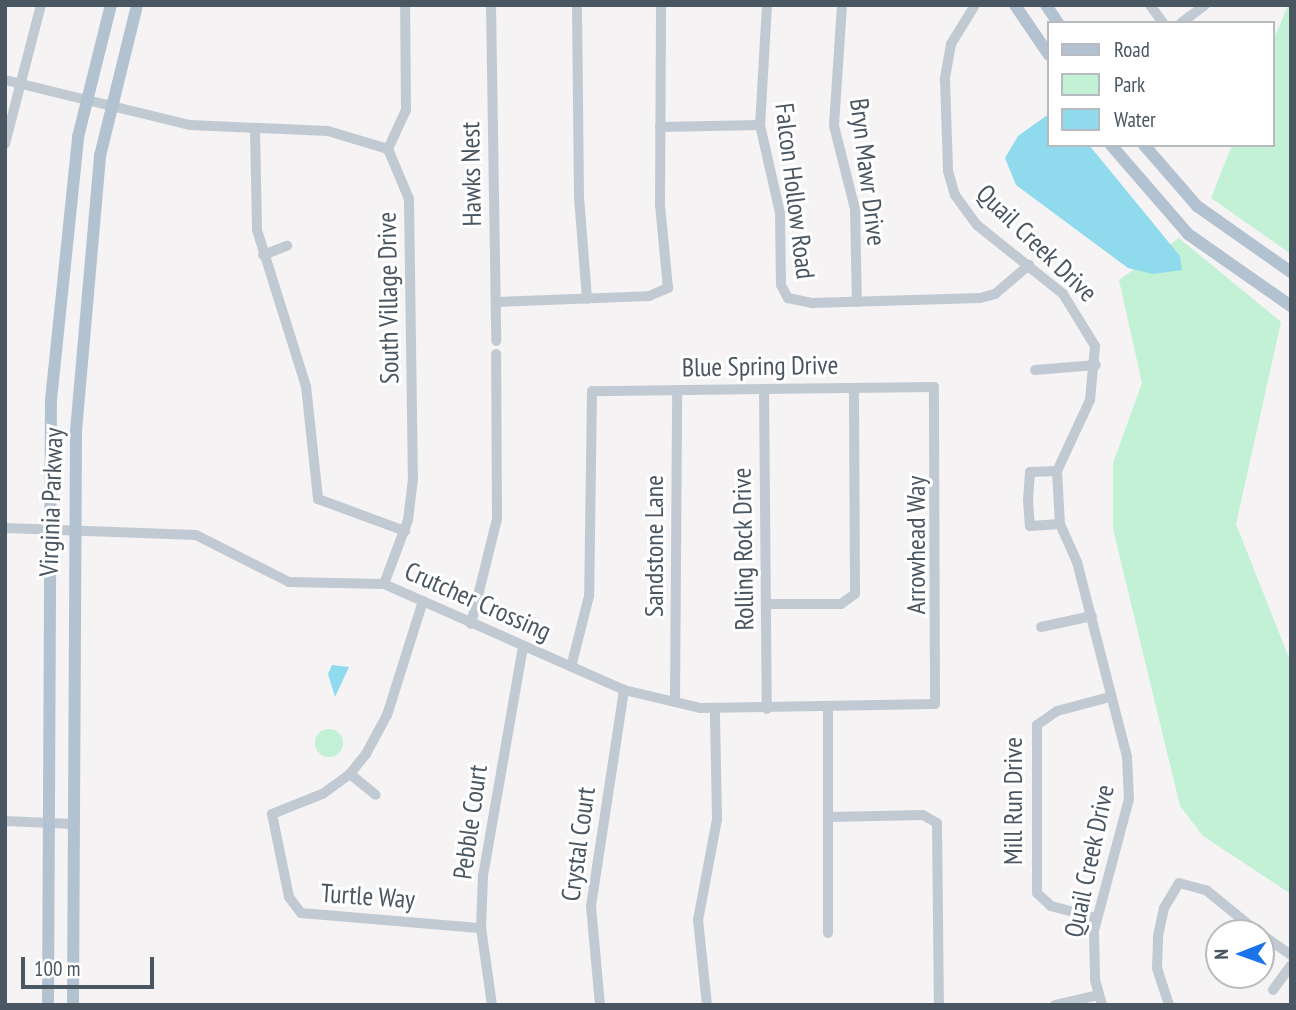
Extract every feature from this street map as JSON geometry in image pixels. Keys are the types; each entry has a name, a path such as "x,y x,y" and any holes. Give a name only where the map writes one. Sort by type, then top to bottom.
{"main road":[{"name":"Virginia Parkway","path":"48,1005 48,527 56,320 86,99 111,5"},
{"name":"Virginia Parkway","path":"73,1005 72,529 88,263 111,106 137,5"},
{"path":"1015,5 1048,54"},
{"path":"1046,5 1057,21"},
{"path":"1113,147 1188,234 1291,306"},
{"path":"1146,147 1197,206 1291,272"}],"street":[{"path":"5,144 11,81 41,5"},
{"path":"11,81 190,125 255,131 328,131 388,149 407,110 405,5"},
{"name":"Hawks Nest","path":"491,5 496,341"},
{"path":"577,5 579,197 587,299"},
{"path":"496,302 658,295 672,287 660,127 661,5"},
{"name":"Falcon Hollow Road","path":"766,5 760,125 780,213 781,285 788,298 858,303"},
{"name":"Bryn Mawr Drive","path":"842,5 834,126 855,209 858,303"},
{"name":"Quail Creek Drive","path":"975,5 948,58 948,171 955,195 977,225 1029,265 1076,308 1091,337 1096,365 1090,400 1057,471 1060,524 1092,617 1127,757 1129,799 1096,918 1100,1000"},
{"path":"1150,5 1162,21"},
{"path":"1184,21 1205,5"},
{"path":"660,127 760,125"},
{"path":"255,131 263,255 306,386 317,499 405,531"},
{"name":"South Village Drive","path":"384,584 405,531 413,479 409,199 388,149"},
{"path":"263,255 288,246"},
{"path":"858,303 979,298 995,294 1029,265"},
{"path":"471,624 497,519 496,355"},
{"path":"1035,370 1096,365"},
{"name":"Blue Spring Drive","path":"571,667 589,596 588,396 677,390 934,387"},
{"name":"Arrowhead Way","path":"934,387 935,704"},
{"path":"767,604 850,601 855,594 854,388"},
{"name":"Rolling Rock Drive","path":"764,389 767,709"},
{"name":"Sandstone Lane","path":"675,702 677,390"},
{"path":"1057,471 1030,472 1028,500 1030,526 1060,524"},
{"name":"Crutcher Crossing","path":"5,528 48,527 196,535 289,582 384,584 624,690 715,710 935,704"},
{"path":"376,795 350,775 387,715 423,601"},
{"path":"1041,627 1092,617"},
{"name":"Pebble Court","path":"492,1005 481,928 489,835 523,646"},
{"name":"Crystal Court","path":"600,1005 591,906 624,690"},
{"name":"Mill Run Drive","path":"1096,918 1051,906 1038,893 1037,725 1057,711 1110,697"},
{"path":"828,706 828,933"},
{"path":"707,1005 698,920 717,819 715,710"},
{"name":"Turtle Way","path":"350,775 272,814 294,906 311,916 481,928"},
{"path":"830,817 923,816 937,823 939,1005"},
{"path":"5,821 73,824"},
{"path":"1168,1005 1159,980 1158,936 1164,908 1180,883 1206,890 1242,919"},
{"path":"1275,944 1291,955"},
{"path":"1273,990 1291,965"},
{"path":"1055,1005 1100,1000"}],"green space":[{"path":"1288,5 1291,5 1291,254 1211,198 1231,147 1275,147 1275,36"},
{"path":"1179,238 1281,322 1236,524 1291,663 1291,894 1203,836 1180,806 1113,529 1113,463 1142,383 1119,280"},
{"path":"329,729 339,733 343,743 339,753 329,757 319,753 315,743 319,733"}],"water":[{"path":"1048,115 1048,147 1091,147 1180,256 1182,270 1153,274 1128,268 1016,185 1005,158 1018,136"},
{"path":"332,665 349,667 335,697 328,674"}]}
